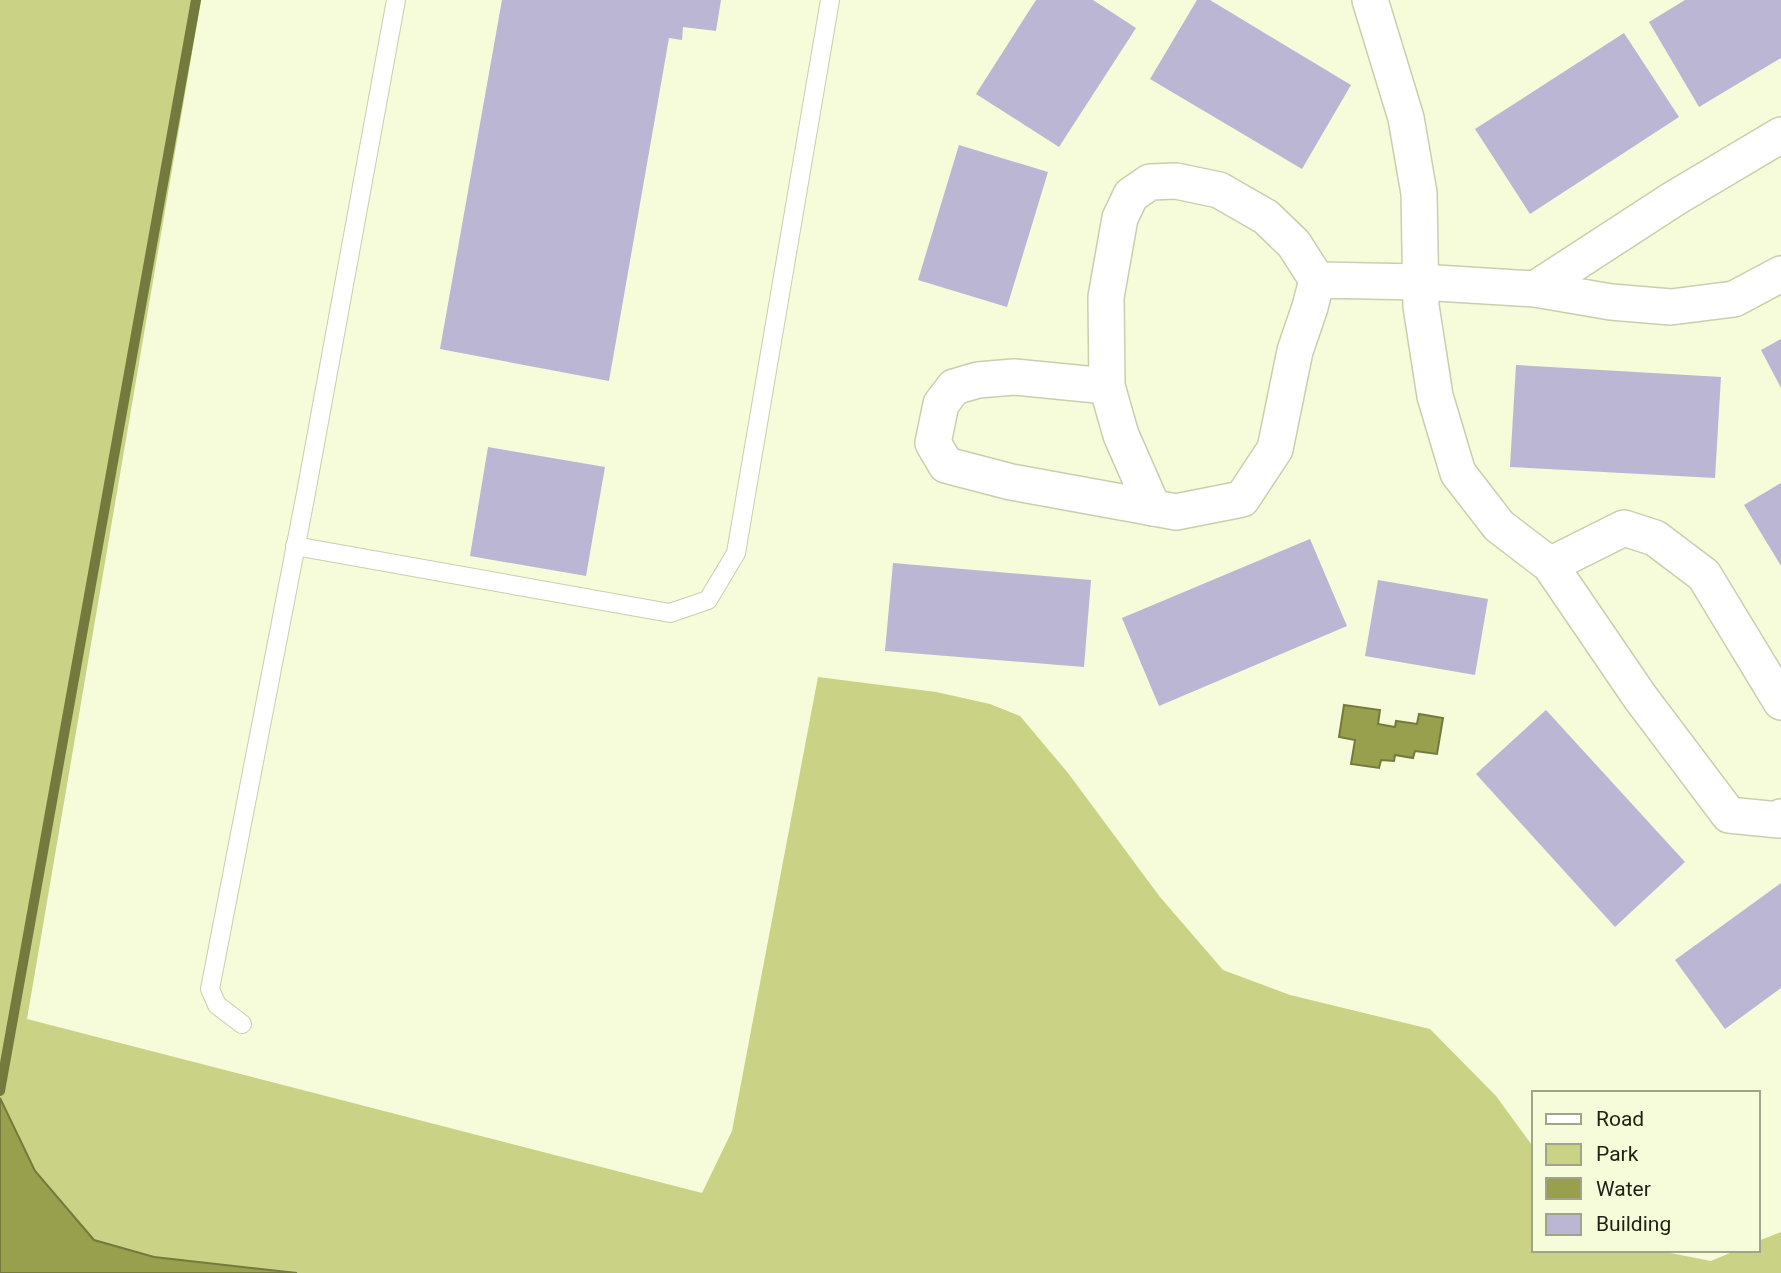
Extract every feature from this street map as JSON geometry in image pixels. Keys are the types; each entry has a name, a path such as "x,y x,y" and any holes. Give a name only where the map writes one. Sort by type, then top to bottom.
{"street":[{"path":"1370,0 1406,118 1419,193 1421,306 1435,396 1458,473 1499,526 1550,565 1640,697 1729,815 1779,820 1781,817"},
{"path":"1535,289 1675,198 1781,135"},
{"path":"1107,386 1014,377 978,380 954,387 941,404 933,443 946,465 1010,482 1153,508 1176,512 1242,499 1275,449 1295,351 1317,280 1294,244 1266,217 1219,190 1176,181 1150,182 1131,195 1120,218 1106,297 1107,386 1121,435 1153,508"},
{"path":"1317,280 1420,282 1535,289 1611,302 1671,307 1734,299 1781,274"},
{"path":"1550,565 1625,528 1655,538 1704,575 1781,702"}],"lane":[{"path":"242,1024 218,1005 210,989 396,0"},
{"path":"295,546 670,613 708,600 736,553 830,0"}],"green space":[{"path":"0,0 201,0 27,1019 702,1193 732,1131 818,677 936,692 990,704 1020,716 1068,773 1160,897 1223,970 1290,995 1430,1029 1496,1096 1532,1145 1532,1252 1665,1252 1711,1261 1732,1252 1760,1252 1760,1240 1781,1232 1781,1273 297,1273 154,1257 94,1240 35,1171 0,1098"}],"water":[{"path":"1344,705 1380,710 1378,724 1395,727 1396,721 1417,724 1419,714 1443,718 1437,754 1415,751 1413,758 1395,755 1394,761 1381,760 1379,768 1351,764 1355,740 1339,737"},
{"path":"0,1098 35,1171 94,1240 154,1257 297,1273 0,1273"}],"building":[{"path":"502,0 721,0 716,31 683,27 682,40 669,38 609,381 440,349"},
{"path":"1036,0 1093,0 1136,28 1059,147 976,94"},
{"path":"1197,0 1210,0 1351,85 1302,169 1150,79"},
{"path":"1685,0 1781,0 1781,58 1699,107 1649,22"},
{"path":"1624,33 1679,117 1530,214 1475,129"},
{"path":"959,145 1048,172 1007,307 918,280"},
{"path":"1781,339 1781,388 1761,350"},
{"path":"1516,365 1721,377 1715,478 1510,467"},
{"path":"488,447 605,467 586,576 470,556"},
{"path":"1781,483 1781,566 1744,505"},
{"path":"1310,539 1347,626 1159,706 1122,618"},
{"path":"893,563 1091,580 1084,667 885,651"},
{"path":"1378,580 1488,599 1475,675 1365,656"},
{"path":"1546,710 1685,862 1615,927 1476,774"},
{"path":"1781,883 1781,988 1725,1029 1675,960"}],"waterway":[{"path":"0,1091 196,0"}]}
